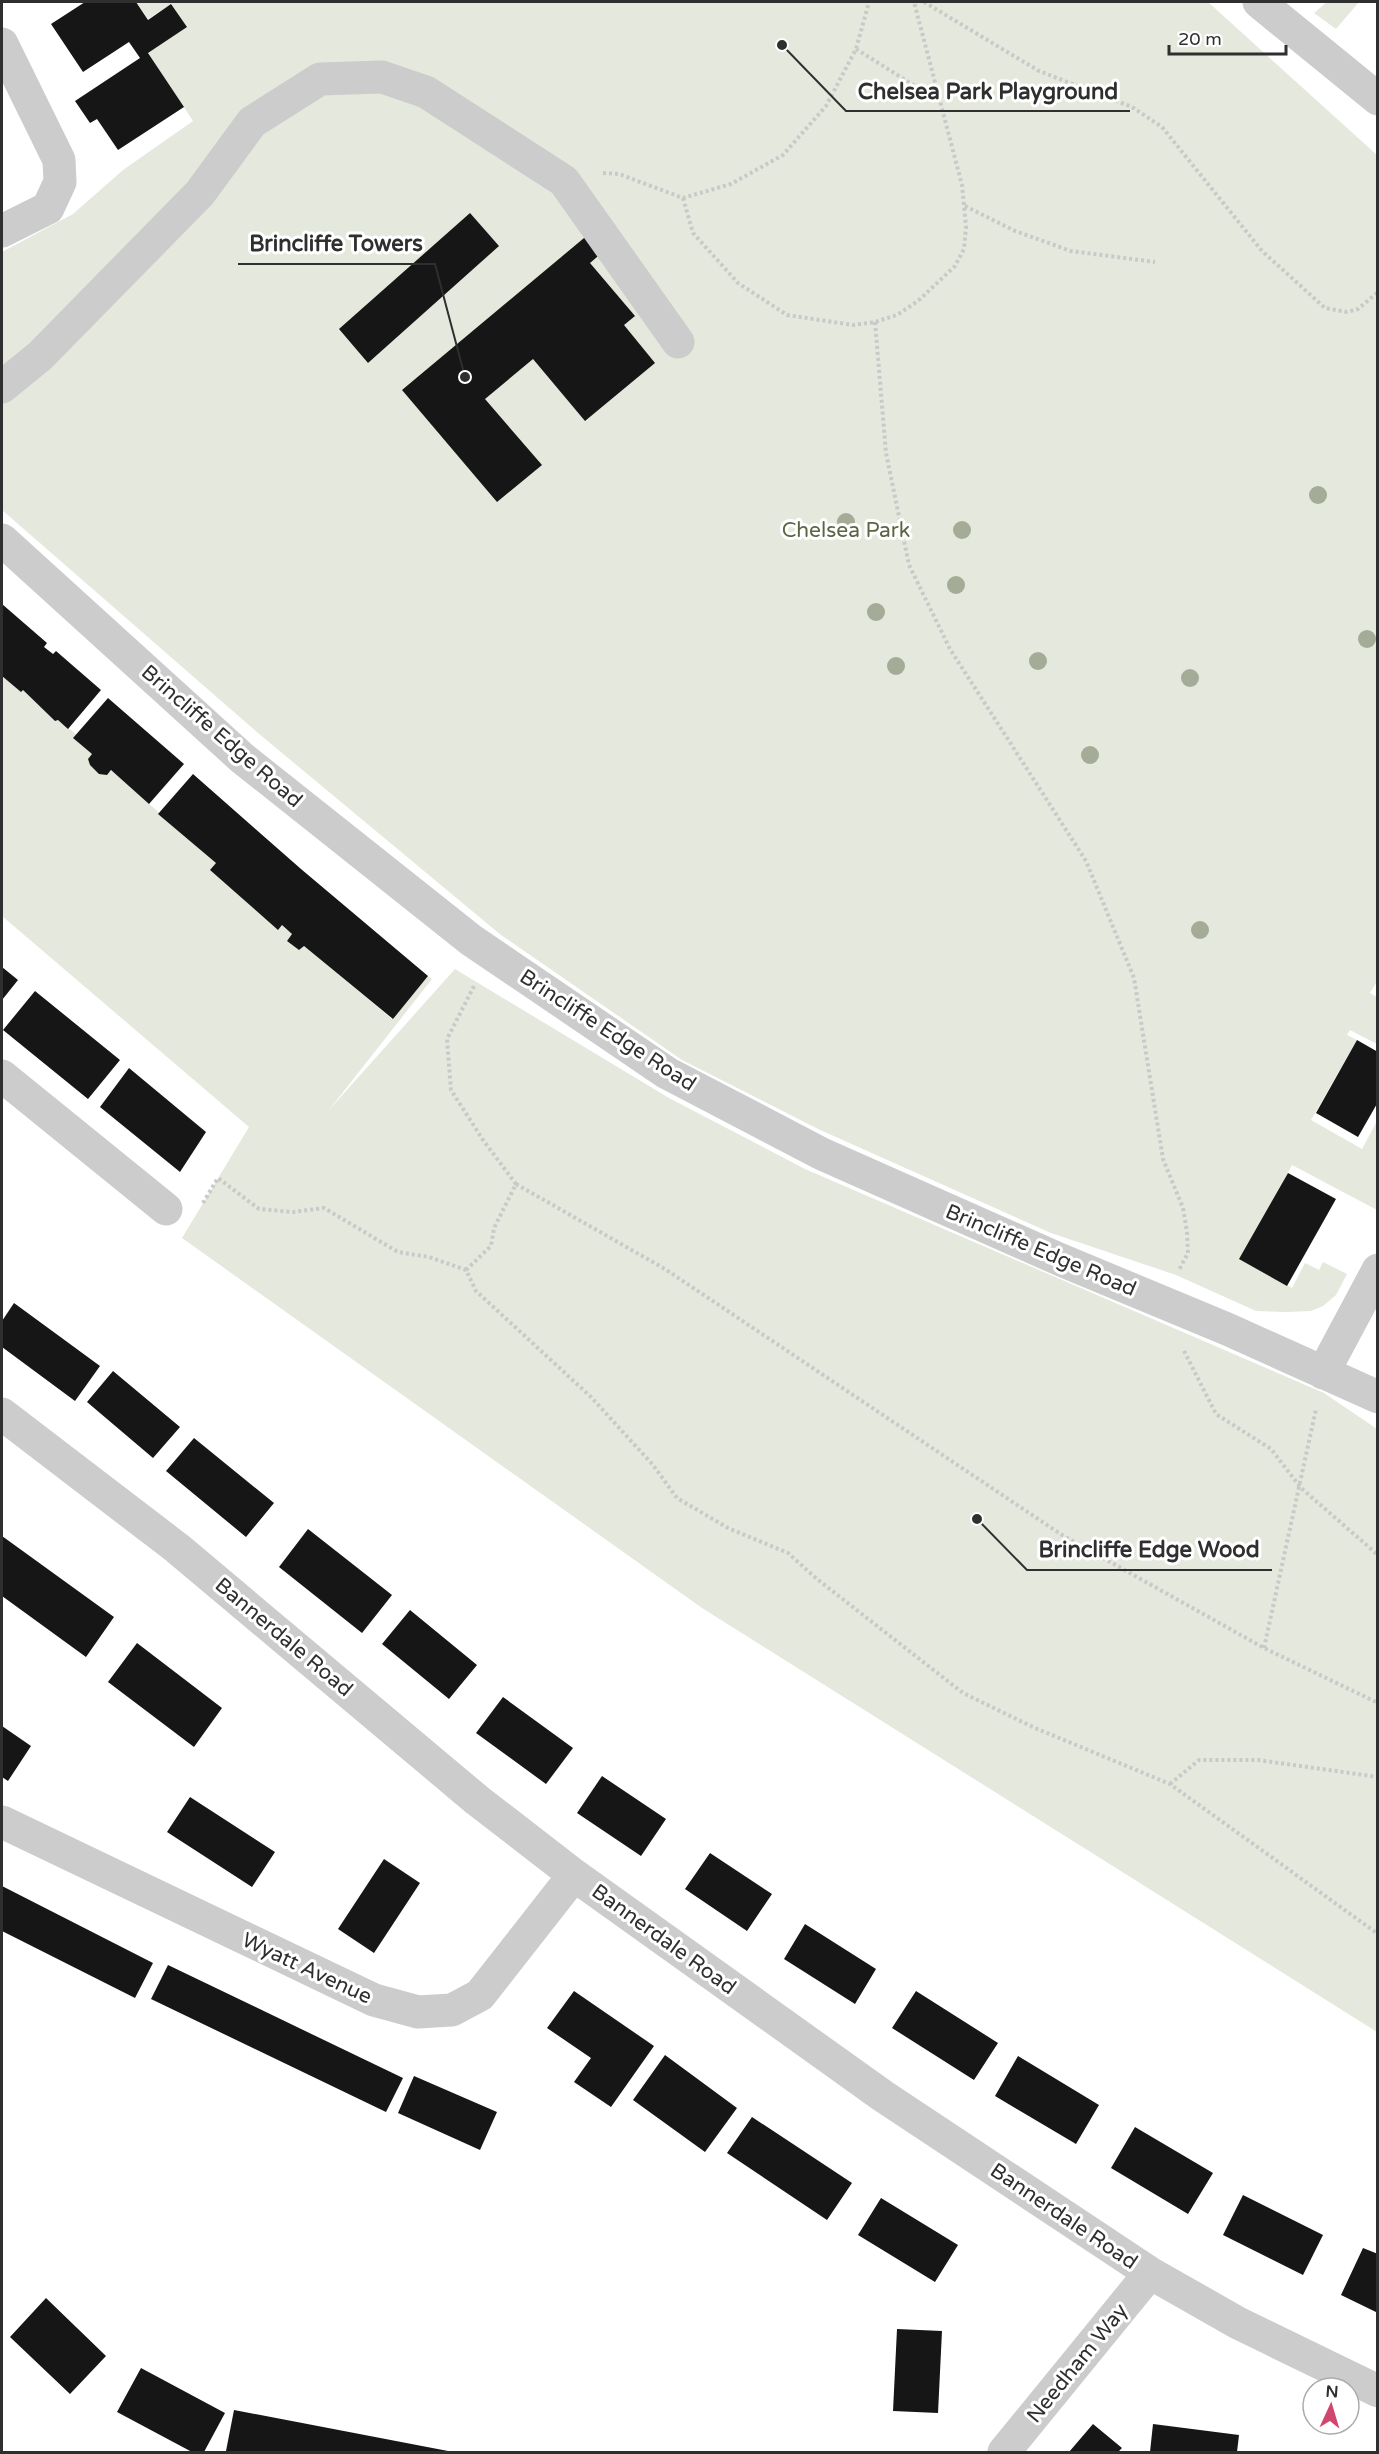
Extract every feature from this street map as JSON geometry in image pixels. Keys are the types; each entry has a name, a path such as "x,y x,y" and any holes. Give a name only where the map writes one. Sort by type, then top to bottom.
{"street":[{"path":"1259,2 1377,99"},
{"path":"2,44 58,160 60,182 48,208 2,231"},
{"path":"2,387 40,356 200,193 252,122 320,79 382,77 426,92 564,181 678,342"},
{"name":"Brincliffe Edge Road","path":"2,540 242,758 471,940 667,1073 822,1154 1377,1397"},
{"path":"2,1076 166,1209"},
{"path":"1323,1373 1377,1270"},
{"name":"Bannerdale Road","path":"2,1414 177,1548 477,1800 574,1875 883,2096 1150,2273 1238,2323 1377,2391"},
{"name":"Wyatt Avenue","path":"2,1822 374,2000 418,2012 452,2010 480,1995 574,1875"},
{"name":"Needham Way","path":"1004,2452 1150,2273"}],"path":[{"path":"564,181 597,172 619,174 683,198 730,184 783,155 826,106 856,49 869,2"},
{"path":"683,198 693,233 738,283 787,315 853,325 875,322 897,315 918,301 955,266 964,249 965,207 962,186 915,2"},
{"path":"924,2 1039,71 1132,107 1162,127 1263,251 1325,308 1347,312 1358,309 1377,292"},
{"path":"856,49 939,101"},
{"path":"965,207 1015,231 1071,251 1155,262"},
{"path":"875,322 886,453 909,565 950,649 1086,861 1134,978 1163,1159 1183,1208 1187,1232 1188,1253 1157,1299 1216,1414 1271,1449 1301,1488 1377,1555"},
{"path":"491,953 447,1039 451,1090 483,1140 516,1184 665,1269 1062,1535 1264,1648 1377,1703"},
{"path":"166,1209 192,1220 218,1178 259,1209 293,1212 324,1208 398,1252 429,1257 466,1270 476,1291 591,1397 653,1465 677,1498 728,1528 788,1552 818,1579 963,1693 1035,1728 1170,1784 1377,1934"},
{"path":"466,1270 491,1246 494,1228 516,1184"},
{"path":"1264,1648 1301,1488 1323,1373"},
{"path":"1170,1784 1198,1760 1258,1760 1377,1777"}],"green space":[{"name":"Chelsea Park","path":"136,2 1208,2 1377,155 1378,980 1370,993 1377,997 1377,1044 1350,1030 1347,1035 1357,1040 1311,1120 1362,1149 1377,1121 1377,1210 1292,1165 1240,1259 1292,1288 1305,1263 1319,1270 1323,1262 1347,1274 1336,1295 1323,1306 1311,1311 1256,1311 1176,1275 1051,1233 818,1129 682,1060 501,935 258,733 2,510 2,252 73,214 123,170 193,121 148,53 186,27 171,4 148,19"},
{"path":"1327,2 1359,2 1336,29 1314,13"},
{"path":"2,676 21,691 23,690 55,721 58,720 76,734 73,738 92,754 88,759 95,770 101,773 112,771 216,863 210,870 278,930 282,925 292,934 287,941 299,950 304,946 392,1019 428,976 432,979 329,1110 455,969 669,1098 805,1169 1324,1393 1377,1429 1377,2032 702,1608 182,1238 249,1127 2,916"}],"building":[{"path":"85,2 136,2 148,20 171,4 187,27 148,53 184,107 118,150 97,119 90,123 75,101 140,58 129,42 83,72 51,24"},
{"path":"470,213 499,246 368,363 339,329"},
{"path":"590,233 604,251 590,263 635,316 624,325 655,363 585,421 533,359 485,399 542,465 497,502 402,390"},
{"path":"2,604 47,643 44,647 53,654 56,651 101,690 68,729 58,720 55,721 23,690 21,692 2,676"},
{"path":"108,698 184,764 149,804 111,770 107,775 99,774 90,765 88,759 92,754 73,738"},
{"path":"193,774 428,976 393,1019 304,946 299,950 287,941 292,934 282,925 278,930 210,870 216,863 158,814"},
{"path":"2,967 18,980 2,1000"},
{"path":"35,991 120,1060 88,1099 3,1030"},
{"path":"1357,1040 1378,1052 1378,1102 1358,1137 1316,1113"},
{"path":"129,1068 206,1132 180,1172 100,1107"},
{"path":"1288,1173 1336,1199 1287,1286 1239,1259"},
{"path":"14,1303 100,1366 75,1401 2,1347 2,1321"},
{"path":"113,1371 180,1427 153,1458 87,1402"},
{"path":"194,1438 274,1503 246,1537 166,1471"},
{"path":"308,1529 392,1595 362,1633 279,1567"},
{"path":"2,1536 114,1617 86,1657 2,1596"},
{"path":"410,1610 477,1665 449,1699 382,1644"},
{"path":"137,1643 222,1708 194,1747 108,1682"},
{"path":"503,1697 573,1748 546,1784 476,1733"},
{"path":"2,1726 31,1746 8,1781 2,1777"},
{"path":"602,1776 666,1819 641,1856 577,1813"},
{"path":"190,1797 275,1852 252,1887 167,1832"},
{"path":"710,1853 772,1894 747,1931 685,1889"},
{"path":"384,1859 420,1883 374,1953 338,1929"},
{"path":"2,1886 153,1963 135,1998 2,1931"},
{"path":"805,1924 876,1969 855,2004 784,1959"},
{"path":"168,1965 403,2078 386,2112 151,1999"},
{"path":"574,1991 654,2046 611,2107 574,2082 591,2058 547,2028"},
{"path":"916,1991 998,2043 974,2080 892,2028"},
{"path":"665,2055 737,2108 705,2152 633,2100"},
{"path":"1018,2056 1099,2105 1076,2144 995,2096"},
{"path":"414,2076 497,2112 480,2150 398,2113"},
{"path":"752,2117 852,2183 827,2220 727,2153"},
{"path":"1135,2127 1213,2173 1188,2214 1111,2168"},
{"path":"1243,2195 1323,2235 1303,2275 1223,2235"},
{"path":"881,2198 958,2245 935,2282 858,2235"},
{"path":"1363,2248 1378,2254 1378,2313 1341,2295"},
{"path":"46,2298 106,2356 70,2394 10,2337"},
{"path":"897,2329 942,2331 938,2413 893,2411"},
{"path":"141,2368 225,2413 204,2452 192,2452 117,2412"},
{"path":"234,2410 448,2451 448,2452 226,2451"},
{"path":"1093,2424 1122,2448 1118,2452 1069,2452"},
{"path":"1153,2424 1239,2435 1237,2452 1150,2452"}],"place":[{"name":"Chelsea Park Playground","path":"782,45"},
{"name":"Brincliffe Towers","path":"465,377"},
{"name":"Brincliffe Edge Wood","path":"977,1519"}]}
